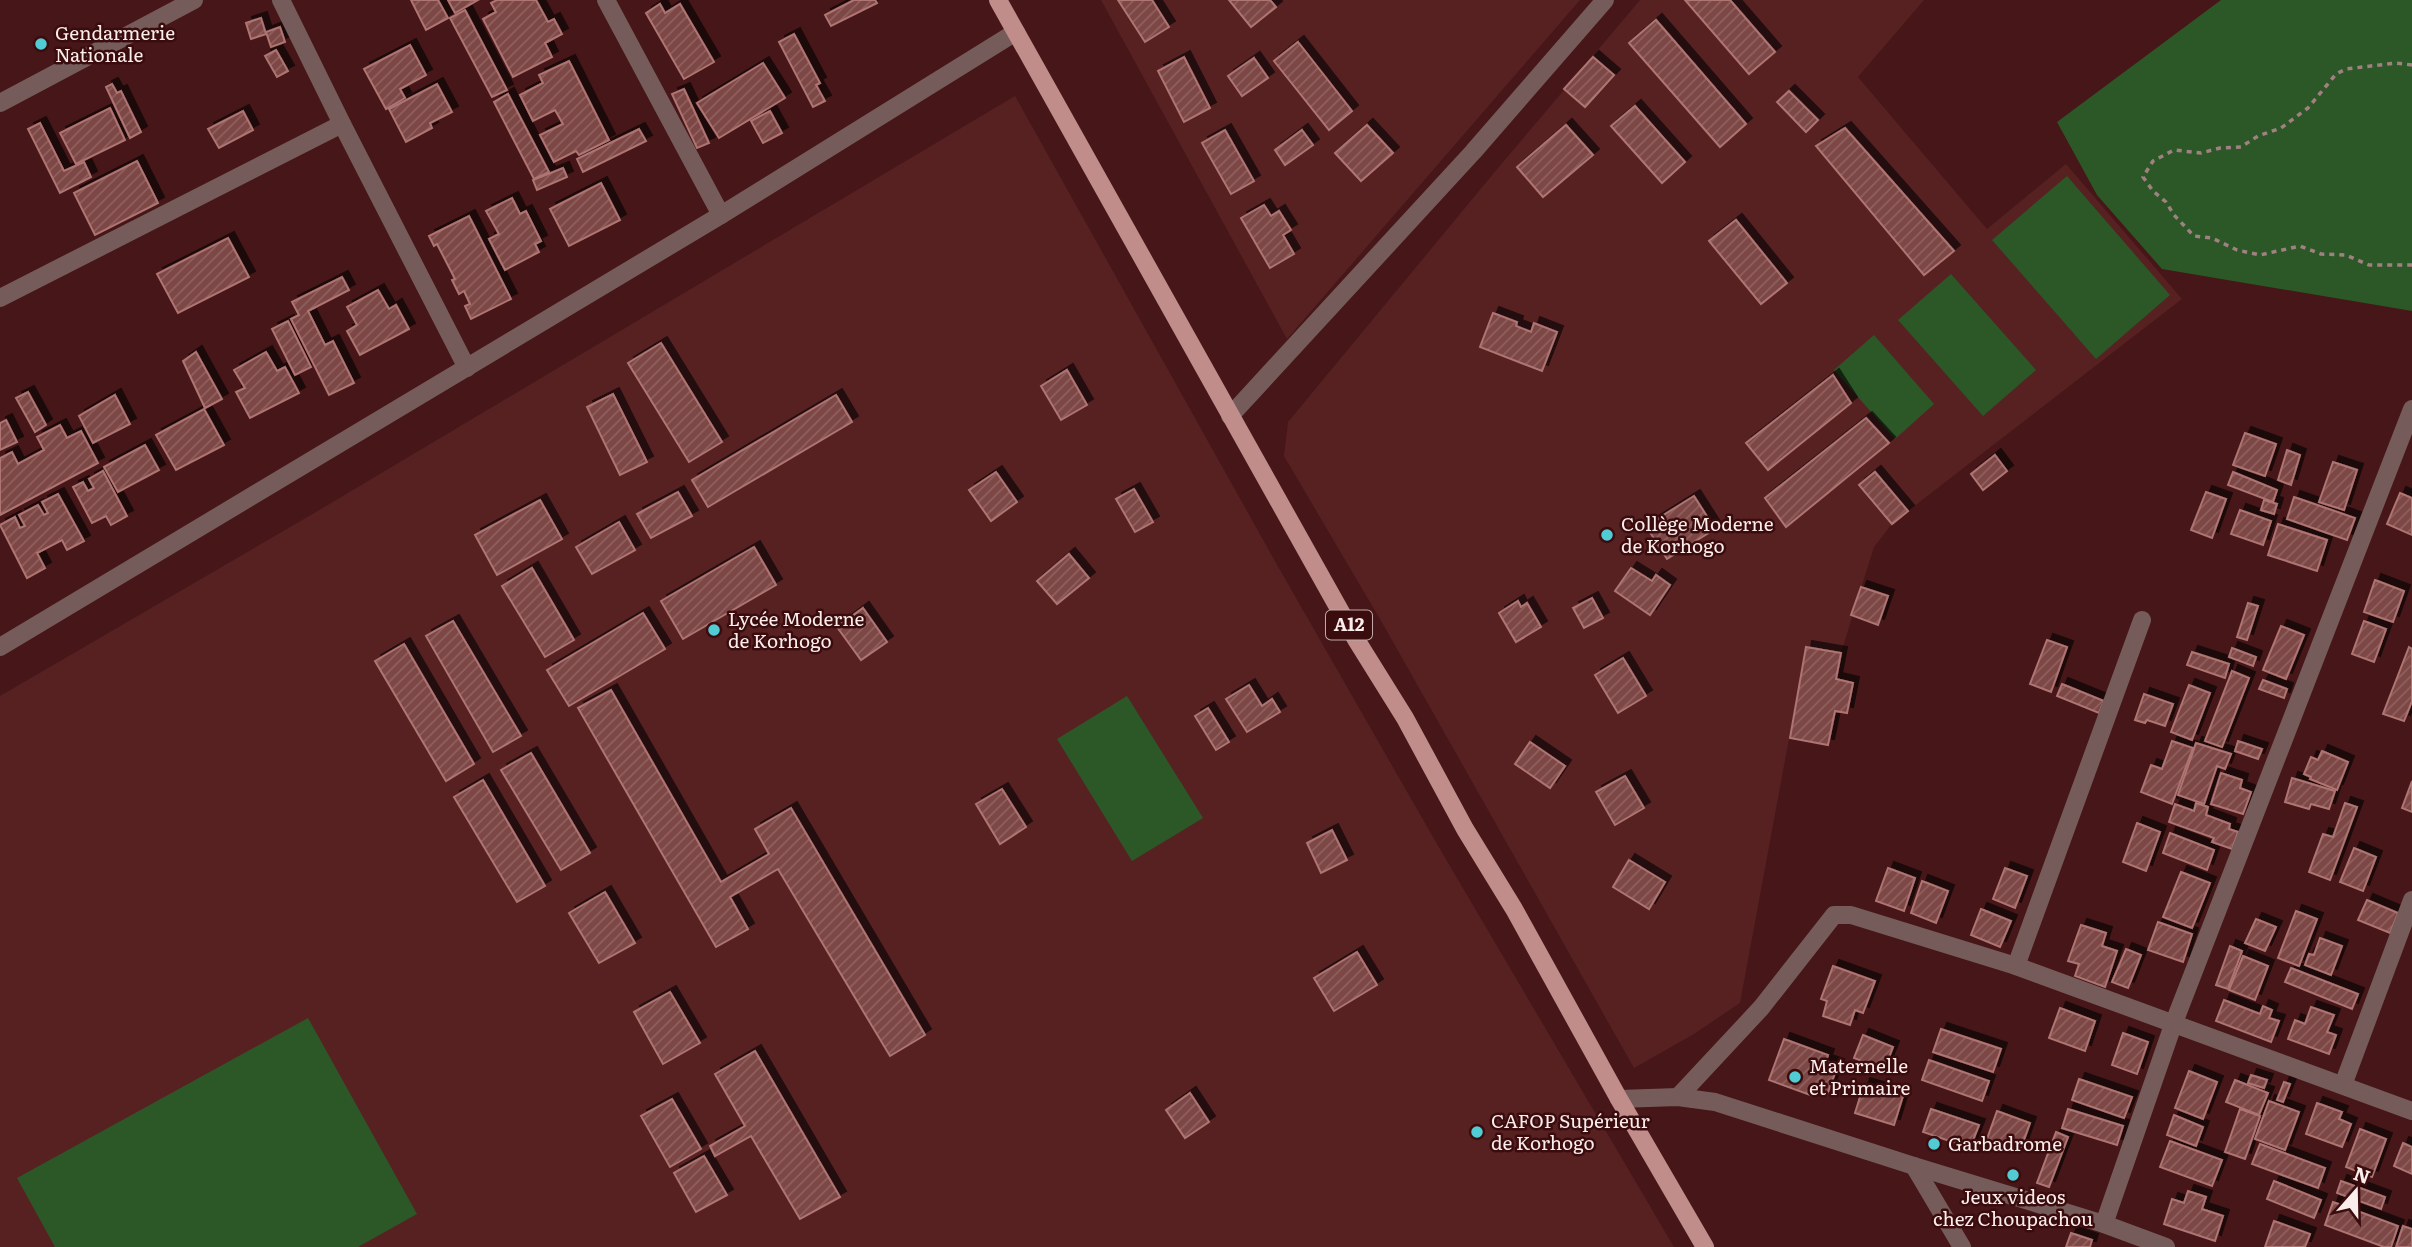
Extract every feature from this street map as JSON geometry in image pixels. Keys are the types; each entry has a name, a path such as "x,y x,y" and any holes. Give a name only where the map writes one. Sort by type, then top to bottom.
{"main road":[{"name":"A12","path":"998,0 1230,416 1705,1247"}],"street":[{"path":"0,103 194,0"},
{"path":"281,0 467,368"},
{"path":"606,0 721,215"},
{"path":"1230,416 1473,152 1605,0"},
{"path":"0,647 721,215 1016,32"},
{"path":"0,298 342,124"},
{"path":"2104,1224 2173,1025 2412,409"},
{"path":"2016,965 2142,620"},
{"path":"2343,1085 2412,900"},
{"path":"1678,1097 1761,1008 1834,915 1851,915 2016,965 2412,1111"},
{"path":"1619,1099 1678,1097 1715,1101 2104,1224 2166,1247"},
{"path":"1914,1166 1962,1247"}],"path":[{"path":"2412,65 2396,63 2346,69 2336,74 2308,107 2281,128 2258,136 2241,147 2200,153 2175,150 2153,161 2143,177 2194,236 2212,237 2237,250 2260,255 2300,246 2321,254 2346,255 2369,265 2412,265"}],"shaded area":[{"path":"1101,0 1580,0 1287,339"},
{"name":"Collège Moderne de Korhogo","path":"1640,0 1924,0 1858,77 1987,229 2066,164 2182,299 1908,511 1892,524 1874,547 1841,653 1806,647 1740,1003 1694,1034 1634,1068 1384,626 1284,456 1288,422"},
{"name":"Lycée Moderne de Korhogo","path":"1015,96 1276,563 1437,844 1674,1247 0,1247 0,696 316,512"}],"green space":[{"path":"2221,0 2412,0 2412,311 2162,269 2097,195 2057,122"},
{"path":"2067,176 2170,295 2096,359 1992,240"},
{"path":"1951,274 2036,370 1983,416 1898,320"},
{"path":"1874,335 1934,404 1895,439 1834,370"},
{"path":"1127,696 1203,818 1132,861 1057,739"},
{"path":"308,1018 417,1214 358,1247 55,1247 17,1178"}],"building":[{"path":"411,0 438,0 448,18 426,30"},
{"path":"448,0 478,0 455,13"},
{"path":"497,0 536,0 548,22 554,19 562,34 545,43 552,57 513,77 483,19 496,12 491,3"},
{"path":"854,0 875,0 877,3 831,26 825,15"},
{"path":"1118,0 1152,0 1169,27 1145,42"},
{"path":"1229,0 1270,0 1276,7 1251,27"},
{"path":"1685,0 1730,0 1775,52 1749,74"},
{"path":"660,4 665,13 680,4 714,62 684,79 646,13"},
{"path":"465,10 507,90 492,97 450,18"},
{"path":"261,18 266,34 251,39 246,23"},
{"path":"1656,20 1746,124 1720,147 1629,43"},
{"path":"280,27 285,42 271,47 266,32"},
{"path":"794,34 820,83 816,85 825,101 813,107 779,42"},
{"path":"1298,42 1352,111 1329,130 1274,61"},
{"path":"410,45 426,75 400,89 405,98 386,109 364,69"},
{"path":"276,50 288,71 277,77 265,56"},
{"path":"1184,57 1210,108 1184,122 1158,71"},
{"path":"1593,57 1614,75 1585,107 1564,89"},
{"path":"1254,58 1268,78 1242,96 1228,76"},
{"path":"569,61 609,140 579,155 576,151 554,162 540,135 563,124 555,110 533,121 520,95 543,83 539,75"},
{"path":"763,63 785,98 719,138 697,103"},
{"path":"112,84 117,93 121,91 141,132 130,138 106,87"},
{"path":"437,84 452,112 430,123 432,128 406,142 389,109"},
{"path":"684,89 709,143 697,148 672,94"},
{"path":"1789,91 1818,120 1806,132 1777,102"},
{"path":"508,94 549,172 534,179 494,102"},
{"path":"1635,106 1685,162 1662,183 1611,126"},
{"path":"110,108 125,140 76,164 60,133"},
{"path":"243,111 253,130 219,148 208,129"},
{"path":"770,111 782,133 763,143 751,121"},
{"path":"40,123 64,171 84,162 91,177 60,193 28,129"},
{"path":"1367,125 1393,153 1361,181 1335,153"},
{"path":"1566,125 1593,155 1543,197 1517,167"},
{"path":"1845,128 1954,251 1924,275 1816,146"},
{"path":"639,129 646,141 583,172 577,159"},
{"path":"1225,130 1254,181 1231,194 1202,143"},
{"path":"1302,130 1313,145 1285,165 1275,150"},
{"path":"137,161 158,203 95,235 74,193"},
{"path":"563,168 567,177 537,190 533,180"},
{"path":"601,183 620,220 569,246 550,209"},
{"path":"512,198 520,214 526,211 541,241 535,244 539,252 505,270 489,239 499,234 486,211"},
{"path":"1264,205 1271,216 1279,211 1291,230 1283,235 1294,254 1270,268 1241,218"},
{"path":"469,216 511,299 471,319 465,306 470,304 464,291 459,294 452,280 455,279 437,244 434,246 429,236"},
{"path":"1736,220 1787,283 1761,304 1709,241"},
{"path":"228,238 249,277 178,313 157,274"},
{"path":"342,277 349,290 308,311 325,345 333,341 354,383 329,395 291,319 299,315 292,302"},
{"path":"378,290 389,309 396,305 409,329 360,355 347,331 357,325 347,307"},
{"path":"1493,313 1517,322 1516,326 1531,332 1534,323 1557,332 1542,371 1480,347"},
{"path":"288,321 311,367 295,375 272,329"},
{"path":"661,343 722,442 689,462 628,363"},
{"path":"196,352 222,399 205,408 183,361"},
{"path":"266,352 277,371 285,367 299,393 250,418 236,392 245,388 234,370"},
{"path":"1067,370 1087,405 1061,420 1041,386"},
{"path":"1833,375 1851,403 1768,470 1746,443"},
{"path":"28,392 46,425 35,432 16,398"},
{"path":"613,394 647,462 620,475 587,407"},
{"path":"115,395 130,424 93,443 79,416"},
{"path":"836,395 852,422 708,507 692,480"},
{"path":"204,409 224,445 176,470 156,435"},
{"path":"1866,418 1889,443 1786,527 1765,498"},
{"path":"6,420 17,442 0,450 0,423"},
{"path":"60,425 67,438 81,431 98,463 0,515 0,458 12,452 18,464 44,450 37,437"},
{"path":"2245,433 2276,444 2265,476 2233,465"},
{"path":"145,445 159,470 118,492 104,467"},
{"path":"2287,450 2300,455 2291,485 2278,480"},
{"path":"1995,455 2007,471 1983,490 1971,474"},
{"path":"2333,462 2357,470 2344,510 2319,502"},
{"path":"103,471 127,516 111,525 106,516 92,523 73,487 83,482 88,491 94,488 89,479"},
{"path":"996,472 1017,502 991,521 969,490"},
{"path":"1875,472 1908,511 1892,524 1859,485"},
{"path":"2233,472 2277,490 2273,502 2228,485"},
{"path":"1134,489 1153,522 1135,532 1116,499"},
{"path":"678,492 692,516 651,538 637,514"},
{"path":"2206,492 2226,499 2212,538 2191,530"},
{"path":"2400,493 2412,498 2412,535 2387,524"},
{"path":"58,494 84,541 67,550 62,540 37,553 45,568 27,578 0,525 15,517 20,528 25,526 19,515 38,505 44,515 48,513 42,502"},
{"path":"1694,496 1715,529 1667,559 1646,526"},
{"path":"2294,497 2355,518 2347,540 2287,519"},
{"path":"540,500 562,539 497,575 475,535"},
{"path":"2264,500 2277,504 2274,514 2261,510"},
{"path":"2240,510 2271,521 2263,545 2231,534"},
{"path":"619,522 635,550 592,574 576,547"},
{"path":"2278,524 2327,540 2317,571 2268,555"},
{"path":"754,547 776,585 683,639 661,601"},
{"path":"1069,554 1089,578 1057,604 1037,581"},
{"path":"532,568 574,640 545,657 502,586"},
{"path":"1631,568 1652,581 1656,575 1670,585 1650,615 1615,591"},
{"path":"2375,580 2404,591 2393,622 2364,612"},
{"path":"1861,587 1888,596 1878,625 1851,615"},
{"path":"1592,598 1603,618 1584,628 1573,608"},
{"path":"1518,601 1521,607 1527,603 1541,627 1516,642 1499,613"},
{"path":"2248,603 2258,606 2247,640 2237,637"},
{"path":"863,608 887,642 861,660 837,627"},
{"path":"643,613 665,649 569,706 547,670"},
{"path":"453,621 521,736 493,752 426,636"},
{"path":"2364,621 2386,629 2374,662 2352,654"},
{"path":"2281,626 2304,635 2286,679 2263,670"},
{"path":"2047,640 2067,647 2051,692 2030,684"},
{"path":"404,644 474,764 446,781 375,661"},
{"path":"1806,647 1841,653 1836,679 1853,683 1847,713 1835,711 1828,745 1790,738"},
{"path":"2409,647 2412,649 2412,701 2404,721 2383,714"},
{"path":"2232,648 2256,657 2253,666 2229,657"},
{"path":"2192,652 2229,664 2225,678 2187,665"},
{"path":"1623,658 1646,696 1618,713 1595,675"},
{"path":"2232,671 2249,678 2222,747 2205,741"},
{"path":"2263,680 2287,689 2284,698 2259,689"},
{"path":"2062,684 2104,701 2099,713 2057,696"},
{"path":"1249,685 1262,706 1272,699 1280,712 1247,732 1226,699"},
{"path":"2189,685 2210,693 2192,740 2171,732"},
{"path":"611,690 721,882 769,854 755,829 791,808 925,1035 890,1056 778,869 730,897 748,929 716,947 578,708"},
{"path":"2144,694 2173,704 2165,726 2147,720 2145,723 2135,720"},
{"path":"1208,708 1229,742 1216,750 1195,716"},
{"path":"2172,741 2193,748 2172,804 2141,792 2151,765 2162,769"},
{"path":"2238,741 2262,749 2258,759 2235,751"},
{"path":"1530,742 1565,766 1550,788 1515,764"},
{"path":"2196,743 2231,754 2225,769 2217,766 2204,804 2178,795"},
{"path":"2322,751 2348,762 2337,790 2304,774 2311,757 2318,760"},
{"path":"531,753 590,853 561,870 501,770"},
{"path":"2221,773 2242,780 2240,788 2251,792 2243,814 2211,804"},
{"path":"1625,776 1644,808 1615,825 1596,792"},
{"path":"2292,778 2335,791 2329,809 2311,804 2309,809 2285,802"},
{"path":"483,780 545,886 517,902 454,797"},
{"path":"2412,781 2412,812 2402,808"},
{"path":"1002,789 1026,827 1000,844 976,804"},
{"path":"2196,803 2208,807 2206,815 2230,824 2229,829 2238,832 2232,849 2212,842 2214,838 2169,822 2175,804 2194,811"},
{"path":"2345,803 2357,807 2330,880 2309,872 2323,834 2333,837"},
{"path":"2137,823 2160,832 2146,871 2123,862"},
{"path":"1332,830 1347,860 1321,873 1307,843"},
{"path":"2170,833 2214,850 2207,870 2163,853"},
{"path":"2354,848 2376,857 2363,891 2340,882"},
{"path":"1629,860 1665,882 1649,909 1613,887"},
{"path":"1888,868 1915,878 1904,911 1876,901"},
{"path":"2005,868 2027,876 2015,908 1993,899"},
{"path":"2181,872 2210,883 2192,928 2163,917"},
{"path":"1922,881 1948,891 1936,923 1911,913"},
{"path":"605,892 635,943 599,963 569,913"},
{"path":"2367,900 2398,913 2390,933 2358,920"},
{"path":"1981,909 2011,921 2000,947 1971,935"},
{"path":"2296,911 2317,919 2299,966 2278,958"},
{"path":"2256,919 2276,927 2265,951 2245,943"},
{"path":"2158,922 2192,934 2183,962 2148,950"},
{"path":"2081,925 2106,933 2102,946 2117,951 2105,987 2075,976 2079,964 2068,961"},
{"path":"2320,938 2342,946 2331,975 2305,965 2309,954 2314,955"},
{"path":"2230,946 2242,951 2228,989 2216,985"},
{"path":"2126,949 2141,955 2128,988 2112,982"},
{"path":"1357,952 1377,985 1334,1011 1314,978"},
{"path":"2243,956 2268,966 2255,1000 2229,990"},
{"path":"1833,966 1875,981 1863,1013 1855,1010 1850,1025 1823,1016 1827,1001 1821,999"},
{"path":"2291,968 2358,994 2352,1009 2285,982"},
{"path":"670,992 700,1043 663,1064 634,1012"},
{"path":"2224,1000 2260,1014 2263,1006 2272,1010 2269,1018 2279,1021 2271,1042 2216,1021"},
{"path":"2311,1007 2334,1015 2327,1032 2336,1035 2329,1054 2288,1039 2295,1020 2305,1024"},
{"path":"2060,1008 2095,1021 2085,1051 2049,1038"},
{"path":"1941,1029 2001,1049 1993,1072 1933,1052"},
{"path":"2123,1033 2148,1042 2137,1074 2112,1065"},
{"path":"1863,1035 1893,1047 1884,1070 1854,1058"},
{"path":"1784,1039 1828,1055 1826,1061 1838,1065 1827,1095 1816,1090 1813,1096 1769,1080"},
{"path":"755,1051 840,1197 800,1219 751,1136 715,1156 710,1146 745,1126 715,1074"},
{"path":"1929,1060 1989,1081 1982,1101 1922,1080"},
{"path":"2189,1071 2217,1082 2203,1119 2175,1108"},
{"path":"2251,1075 2267,1080 2264,1088 2248,1083"},
{"path":"2079,1079 2132,1097 2124,1118 2072,1100"},
{"path":"2235,1080 2268,1093 2259,1115 2226,1102"},
{"path":"2284,1082 2290,1084 2283,1102 2277,1100"},
{"path":"1864,1084 1903,1096 1894,1125 1855,1113"},
{"path":"1190,1093 1209,1122 1185,1138 1166,1110"},
{"path":"672,1099 701,1149 670,1167 641,1116"},
{"path":"2269,1101 2299,1112 2285,1150 2255,1139"},
{"path":"2317,1103 2342,1112 2339,1119 2351,1124 2342,1147 2306,1134"},
{"path":"1931,1109 1979,1125 1970,1148 1923,1132"},
{"path":"2068,1109 2123,1126 2117,1145 2062,1128"},
{"path":"2240,1109 2260,1116 2245,1159 2225,1152"},
{"path":"1997,1111 2030,1123 2020,1151 1987,1139"},
{"path":"2174,1115 2203,1127 2196,1146 2167,1135"},
{"path":"2360,1129 2386,1139 2372,1177 2346,1167"},
{"path":"2056,1132 2068,1137 2049,1187 2037,1183"},
{"path":"2170,1141 2222,1160 2212,1186 2160,1167"},
{"path":"2403,1143 2412,1147 2412,1174 2394,1166"},
{"path":"2260,1144 2325,1168 2318,1188 2252,1164"},
{"path":"704,1156 727,1195 696,1212 674,1173"},
{"path":"2274,1181 2321,1200 2314,1218 2267,1199"},
{"path":"2341,1181 2385,1197 2381,1209 2337,1193"},
{"path":"2188,1191 2206,1197 2202,1209 2223,1216 2215,1241 2164,1224 2172,1199 2184,1203"},
{"path":"2333,1202 2398,1226 2391,1247 2384,1247 2325,1225"},
{"path":"2274,1221 2310,1234 2305,1247 2265,1247"},
{"path":"2403,1226 2412,1229 2412,1247 2396,1247"},
{"path":"2071,1233 2092,1240 2090,1247 2066,1247"}],"place":[{"name":"Gendarmerie Nationale","path":"41,44"},
{"name":"Collège Moderne de Korhogo","path":"1607,535"},
{"name":"Lycée Moderne de Korhogo","path":"714,630"},
{"name":"Maternelle et Primaire","path":"1795,1077"},
{"name":"CAFOP Supérieur de Korhogo","path":"1477,1132"},
{"name":"Garbadrome","path":"1934,1144"},
{"name":"Jeux videos chez Choupachou","path":"2013,1175"}]}
